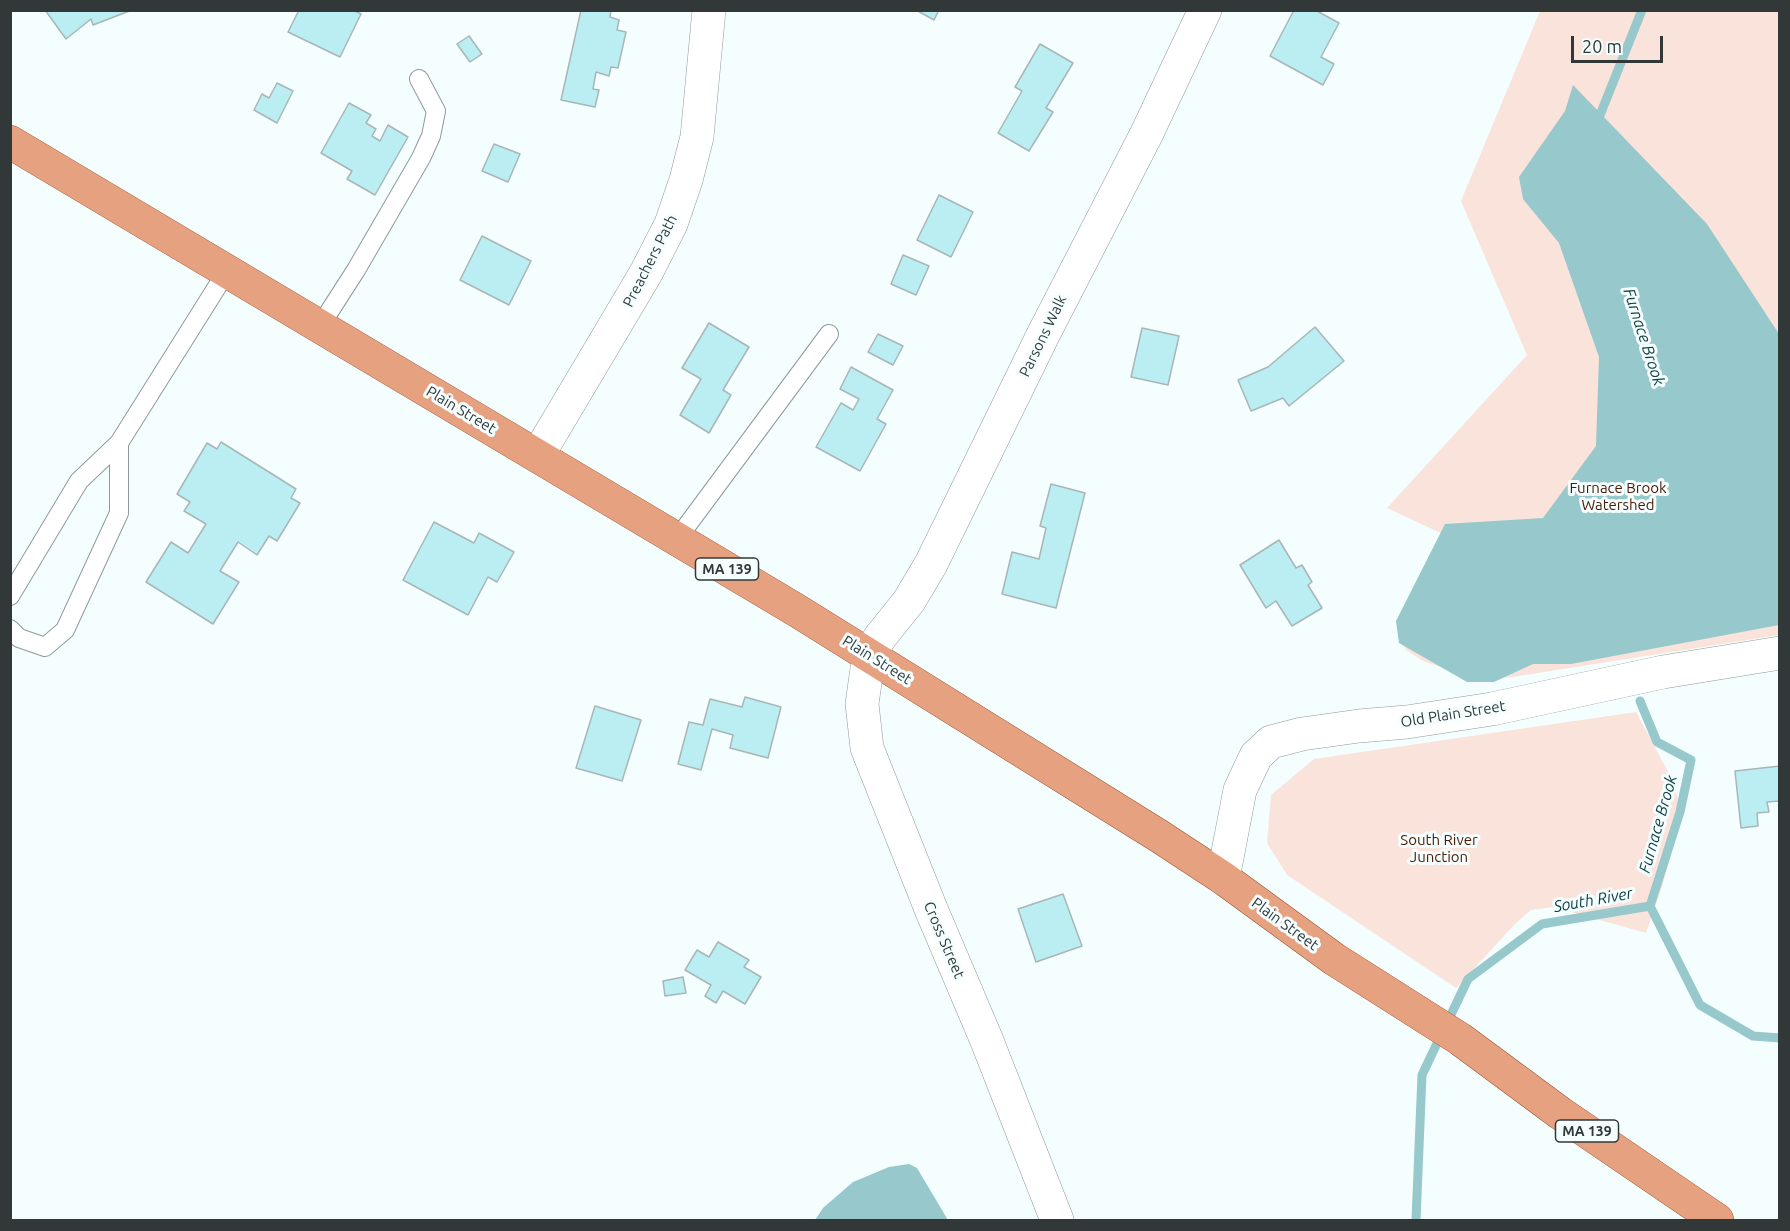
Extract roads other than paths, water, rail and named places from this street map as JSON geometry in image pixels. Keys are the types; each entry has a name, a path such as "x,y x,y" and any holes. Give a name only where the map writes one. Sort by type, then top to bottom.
{"main road":[{"name":"Plain Street","path":"10,142 869,654 1223,878 1334,959 1460,1039 1560,1113 1717,1221"}],"street":[{"name":"Preachers Path","path":"538,455 646,273 671,224 697,137 709,10"},
{"name":"Parsons Walk","path":"869,654 880,636 909,601 931,564 1043,334 1146,135 1205,10"},
{"name":"Old Plain Street","path":"1223,878 1240,790 1257,756 1271,742 1302,734 1407,722 1492,709 1663,672 1779,653"},
{"name":"Cross Street","path":"869,654 862,704 867,748 987,1041 1057,1221"}],"lane":[{"path":"320,326 356,270 421,158 431,136 436,111 419,79"},
{"path":"10,596 79,481 119,443 227,271"},
{"path":"677,539 829,334"},
{"path":"10,629 19,638 45,647 65,630 119,513 119,443"}],"water":[{"path":"1573,85 1707,224 1779,334 1779,625 1571,664 1533,664 1494,682 1467,682 1399,643 1396,621 1445,524 1543,518 1596,446 1599,357 1559,243 1523,199 1519,177 1565,111"},
{"path":"909,1164 917,1168 948,1220 815,1220 823,1208 853,1182 889,1167"}],"waterway":[{"name":"Furnace Brook","path":"1596,125 1642,10"},
{"name":"Furnace Brook","path":"1640,701 1657,742 1691,760 1680,812 1650,906"},
{"name":"South River","path":"1447,1023 1468,979 1542,924 1650,906 1700,1005 1753,1036 1780,1038"},
{"name":"South River","path":"1416,1220 1422,1075 1441,1035"}],"park label":[{"name":"Furnace Brook Watershed","path":"1618,496"},
{"name":"South River Junction","path":"1439,848"}]}
